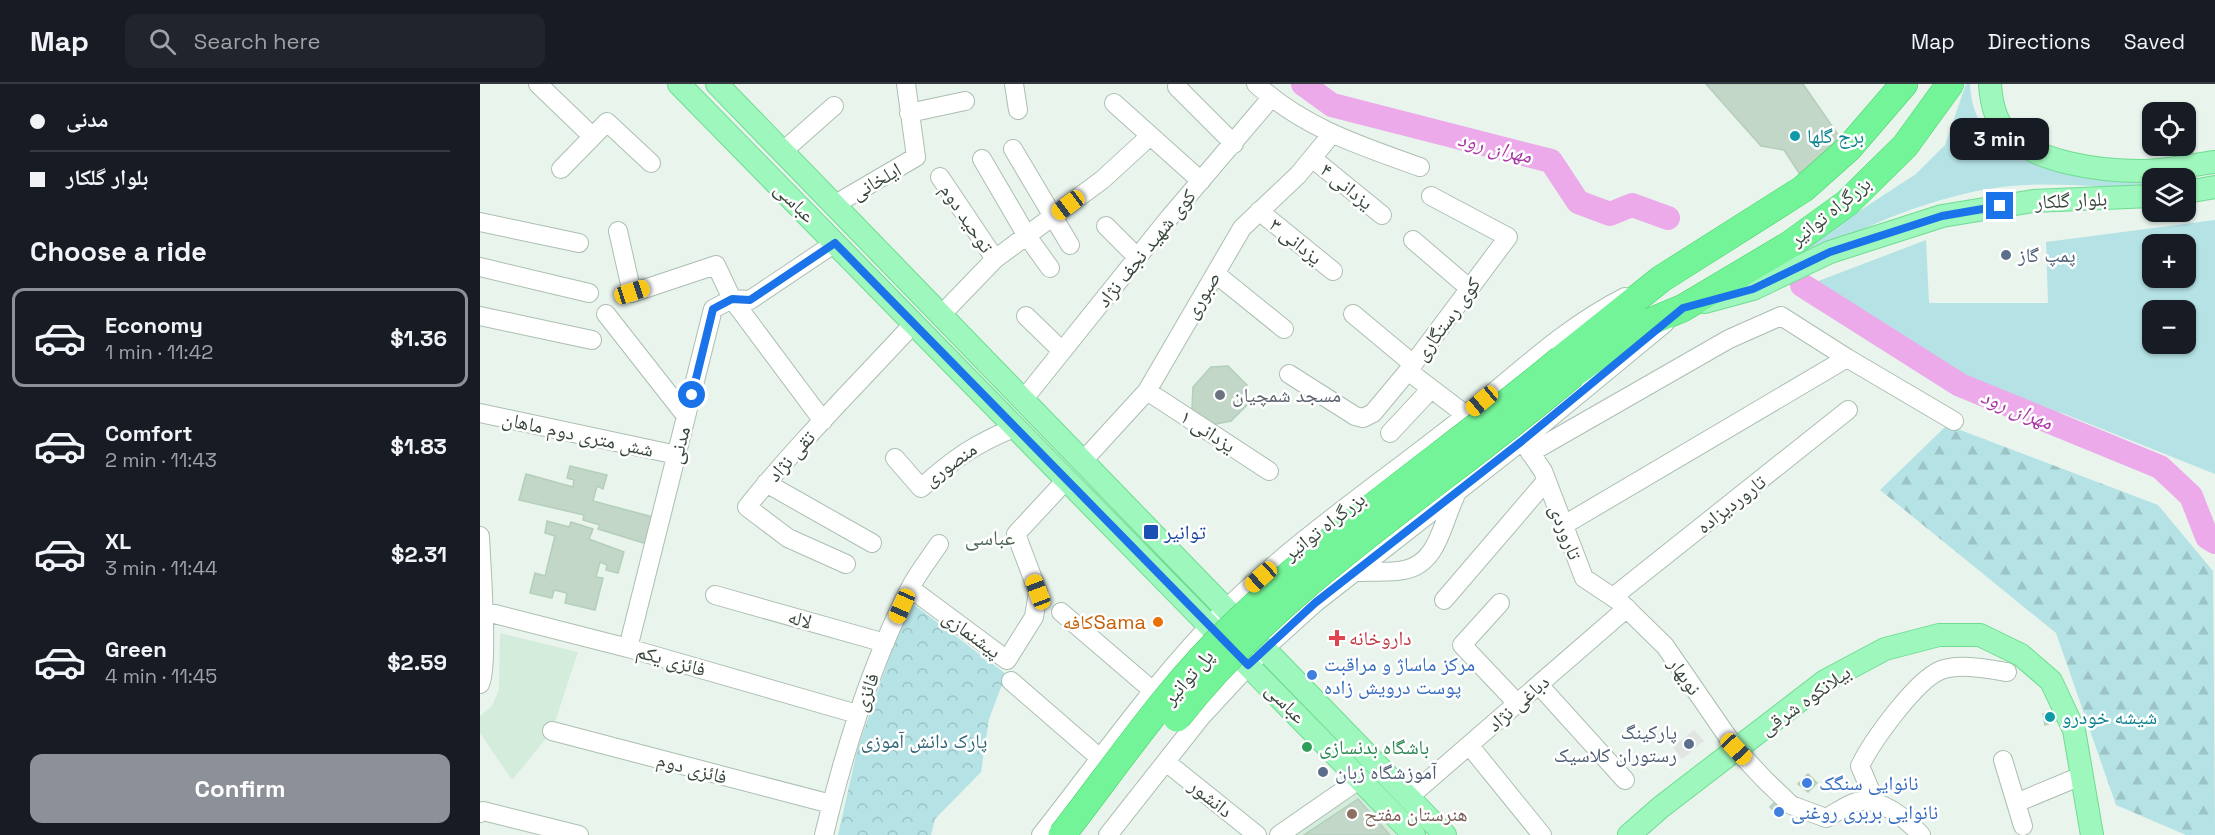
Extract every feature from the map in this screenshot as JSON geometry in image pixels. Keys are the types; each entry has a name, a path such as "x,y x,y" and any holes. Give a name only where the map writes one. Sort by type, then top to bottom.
{"highway":[{"name":"بزرگراه توانیر","path":"1567,367 1661,279 1803,189 1848,149 1904,84"},
{"name":"بزرگراه توانیر","path":"1567,367 1640,326 1683,308 1789,245 1846,203 1905,146 1950,84"},
{"name":"پل توانیر","path":"1062,835 1166,702 1229,629 1307,558 1500,411 1567,367"},
{"name":"پل توانیر","path":"1086,835 1179,714 1243,643 1320,573 1512,427 1567,367"}],"main road":[{"name":"عباسى","path":"678,84 1413,835"},
{"name":"عباسى","path":"717,84 1445,835"},
{"name":"بلوار گلکار","path":"1990,84 1992,103 2005,131 2037,153 2080,166 2142,171 2215,162"},
{"path":"2196,190 2215,187"},
{"name":"بلوار گلکار","path":"1683,308 1753,289 1830,252 1942,216 2033,201 2142,196"},
{"path":"908,318 921,294"},
{"name":"بیلانکوه شرقی","path":"1629,835 1825,681 1885,649 1938,635 1980,635 2021,655 2051,681 2074,730 2092,835"}],"street":[{"path":"538,84 592,136"},
{"name":"ایلخانی","path":"834,205 916,157 906,84"},
{"path":"1014,84 1018,110"},
{"path":"1256,84 1271,98 1331,135 1420,167"},
{"path":"1177,87 1234,144"},
{"name":"کوی شهید نجف نژاد","path":"1023,400 1137,258 1271,98"},
{"path":"909,113 965,101"},
{"path":"1114,103 1201,181"},
{"path":"782,152 834,106"},
{"path":"561,169 607,122 651,163"},
{"name":"صبوری","path":"1082,462 1147,392 1242,228 1298,175 1331,135"},
{"name":"توحید دوم","path":"941,315 995,260 1102,180 1150,136"},
{"path":"1013,149 1051,217 1070,245"},
{"name":"یزدانی ۴","path":"1312,158 1382,215"},
{"path":"982,159 1027,236 1050,268"},
{"name":"توحید دوم","path":"940,177 995,260"},
{"name":"کوی رستگاری","path":"1431,196 1508,237 1411,368 1431,389 1466,415"},
{"name":"یزدانی ۳","path":"1259,211 1333,271"},
{"path":"480,222 579,243"},
{"path":"1106,226 1137,258"},
{"path":"618,231 632,292 716,265 732,299 823,421"},
{"path":"1413,240 1469,288"},
{"name":"مدنی","path":"628,648 713,309 732,299 750,300 835,243"},
{"path":"480,267 589,293"},
{"path":"1216,274 1284,329"},
{"name":"بزرگراه توانیر","path":"1041,835 1158,686 1210,626 1279,561 1466,415 1532,360 1601,309 1661,279"},
{"name":"بزرگراه توانیر","path":"1115,833 1201,717 1264,649 1315,603 1458,491 1526,447 1683,308"},
{"path":"606,314 686,416"},
{"path":"1289,374 1354,416 1363,418 1372,413 1411,368 1353,314"},
{"path":"480,316 592,340"},
{"path":"1026,316 1062,351"},
{"path":"1526,447 1729,339 1781,316 1954,422"},
{"name":"تقی نژاد","path":"846,564 788,538 747,507 796,447 823,421 908,318"},
{"path":"1564,525 1847,358"},
{"path":"1390,433 1431,389"},
{"name":"یزدانی ۱","path":"1147,392 1269,471"},
{"name":"تاروردیزاده","path":"1620,603 1848,410"},
{"name":"شش متری دوم ماهان","path":"480,413 677,455"},
{"name":"منصوری","path":"895,458 921,488 952,460 979,442 1016,427"},
{"name":"تاروردی","path":"1526,447 1546,481 1584,578 1620,603"},
{"name":"پیشنمازی","path":"910,588 1007,660 1034,617 1038,592 1016,534 1067,479"},
{"path":"1444,600 1546,481"},
{"path":"766,483 872,543"},
{"path":"1357,572 1402,571 1418,567 1431,555 1444,517 1458,491"},
{"path":"480,536 483,611 481,658 483,679 480,684"},
{"name":"فائزی","path":"824,835 857,714 885,643 910,588 939,544"},
{"path":"1279,561 1280,574 1288,589 1301,600 1315,603"},
{"name":"لاله","path":"715,595 885,643"},
{"path":"1500,603 1462,645 1517,703"},
{"name":"دباغی نژاد","path":"1408,798 1539,685 1620,603"},
{"name":"نوبهار","path":"1620,603 1665,646 1736,749 1791,805 1826,818 1856,802 1869,801"},
{"name":"فائزی یکم","path":"483,611 628,648 857,714"},
{"path":"1061,612 1158,686 1177,683 1190,690 1198,703 1201,717"},
{"path":"1921,835 1900,816 1869,801 1871,792 1860,766 1869,747 1923,681 1943,670 1983,668 2007,672"},
{"path":"1011,681 1101,759"},
{"path":"1539,685 1625,780"},
{"name":"فائزی دوم","path":"552,731 831,804"},
{"path":"1469,745 1542,835"},
{"path":"2003,760 2023,826"},
{"name":"دانشور","path":"1166,762 1257,835"},
{"path":"2016,803 2081,776"},
{"path":"1279,835 1360,779"},
{"path":"480,813 483,811 579,835"}],"shaded area":[{"path":"500,633 578,652 552,731 512,780 480,733 480,716 492,706 499,689"},
{"name":"پارکینگ رستوران کلاسیک","path":"1694,730 1704,741 1682,759 1673,747"},
{"name":"هنرستان مفتح","path":"1358,793 1397,835 1295,835"}],"green space":[{"path":"1966,84 1970,84 1976,114 1991,137 2012,153 2038,165 2066,172 2142,179 2142,188 2019,185 1968,193 1935,202 1872,225 1749,283 1916,174 1945,145"},
{"path":"2215,220 2215,474 2062,413 2010,406 1813,283 1926,240 1929,303 2048,303 2046,242"},
{"path":"1947,425 2158,505 2213,571 2215,835 2186,835 2116,805 2056,633 1880,490"},
{"name":"پارک دانش آموزی","path":"909,601 1006,674 989,719 981,772 935,819 931,835 838,835 858,747"}],"building":[{"name":"برج گلها","path":"1706,84 1803,84 1848,149 1814,172 1799,173 1784,150 1761,146"},
{"name":"مسجد شمچیان","path":"1228,366 1247,385 1248,404 1231,421 1211,425 1192,409 1193,387 1211,367"},
{"path":"570,466 607,475 603,489 597,486 593,501 653,517 647,544 598,529 600,525 583,520 584,515 519,500 526,474 573,487 574,480 567,478"},
{"path":"547,521 569,527 571,522 593,529 589,539 624,552 618,573 606,570 607,565 600,562 596,577 603,578 595,610 565,603 567,593 554,590 552,598 530,593 535,573 545,576 555,536 545,533"},
{"name":"شیشه خودرو","path":"2054,710 2056,721 2045,725 2043,714"},
{"name":"نانوایی سنگک","path":"1808,774 1817,783 1808,792 1798,784"},
{"name":"هنرستان مفتح","path":"1358,799 1390,835 1304,835"},
{"name":"نانوایی بربری روغنی","path":"1778,799 1787,807 1779,816 1770,807"}],"waterway":[{"name":"مهران رود","path":"1303,84 1332,105 1551,161 1578,202 1610,214 1632,205 1668,218"},
{"name":"مهران رود","path":"1802,285 1960,385 2160,467 2191,496 2207,537 2215,542"}],"place":[{"name":"برج گلها","path":"1795,136"},
{"name":"پمپ گاز","path":"2006,255"},
{"name":"مسجد شمچیان","path":"1220,395"},
{"name":"توانیر","path":"1151,532"},
{"name":"کافهSama","path":"1158,622"},
{"name":"داروخانه","path":"1337,638"},
{"name":"مرکز ماساژ و مراقبت پوست درویش زاده","path":"1312,675"},
{"name":"شیشه خودرو","path":"2050,717"},
{"name":"پارکینگ رستوران کلاسیک","path":"1689,744"},
{"name":"باشگاه بدنسازی","path":"1307,747"},
{"name":"آموزشگاه زبان","path":"1323,772"},
{"name":"نانوایی سنگک","path":"1807,783"},
{"name":"نانوایی بربری روغنی","path":"1779,812"},
{"name":"هنرستان مفتح","path":"1352,814"}],"district":[{"name":"عباسی","path":"990,537"}],"route":[{"path":"692,395 713,309 732,299 750,300 835,243 1248,665 1315,603 1522,441 1683,308 1753,289 1830,252 1942,216 2000,206"}]}
